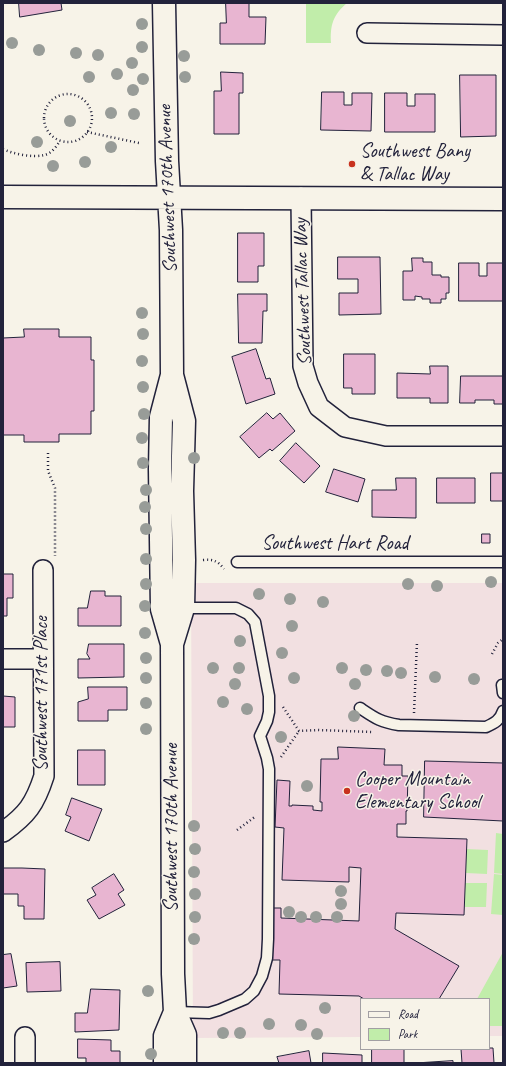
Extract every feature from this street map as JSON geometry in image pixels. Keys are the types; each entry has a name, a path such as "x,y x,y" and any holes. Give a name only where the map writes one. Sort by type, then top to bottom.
{"main road":[{"name":"Southwest 170th Avenue","path":"164,3 166,161 171,230 172,375 184,421 182,491 184,560 183,608 172,644"},
{"path":"3,197 503,199"},
{"name":"Southwest 170th Avenue","path":"172,375 161,418 160,469 162,609 172,644 173,974 175,1012 185,1035 185,1063"},
{"name":"Southwest 170th Avenue","path":"165,1063 166,1036 175,1012"}],"street":[{"path":"367,33 503,35"},
{"name":"Southwest Tallac Way","path":"301,197 303,366 308,383 319,407 345,427 386,436 503,436"},
{"name":"Southwest 171st Place","path":"3,832 25,815 37,796 44,776 43,659 49,566"},
{"path":"3,659 43,659"},
{"path":"25,1037 25,1063"}],"lane":[{"name":"Southwest Hart Road","path":"237,562 503,562"},
{"path":"175,1012 209,1012 219,1010 245,999 254,991 262,976 267,958 268,939 269,769 260,736 267,721 269,712 269,696 255,622 248,614 236,608 183,608"},
{"path":"360,708 384,722 399,725 486,727 499,720 503,711"}],"path":[{"path":"65,94 80,98 86,103 92,118 91,125 87,132 82,138 75,141 60,141 53,137 44,124 46,108 51,101 65,94"},
{"path":"87,132 139,143"},
{"path":"3,149 31,156 43,156 50,153 60,141"},
{"path":"48,453 48,471 55,488 49,566"},
{"name":"Southwest Hart Road","path":"184,560 211,559 218,562 228,574 234,575 237,572 237,562"},
{"path":"492,654 498,643 503,639"},
{"path":"413,725 417,642"},
{"path":"278,762 299,731"}],"shaded area":[{"name":"Cooper Mountain Elementary School","path":"191,583 503,583 503,1036 490,1036 490,998 360,998 360,1037 193,1038"}],"green space":[{"path":"306,3 347,3 338,12 333,21 331,43 306,43"},
{"path":"496,833 503,834 503,874 494,873"},
{"path":"466,849 488,850 487,874 466,873"},
{"path":"494,874 503,875 503,915 491,914"},
{"path":"465,883 487,883 486,907 465,907"},
{"path":"503,952 503,1026 490,1026 490,998 478,998"}],"building":[{"path":"19,3 61,3 62,10 20,17"},
{"path":"226,3 249,3 249,17 266,17 265,44 220,44 220,23 226,23"},
{"path":"221,72 243,73 243,93 239,93 239,134 214,134 214,91 221,91"},
{"path":"460,75 496,75 496,136 461,137"},
{"path":"322,92 344,92 344,105 352,105 352,93 372,93 371,131 321,130"},
{"path":"385,93 407,93 407,106 415,106 415,94 435,94 435,132 385,132"},
{"path":"238,233 264,233 264,266 258,266 258,282 238,282"},
{"path":"338,257 380,257 381,314 339,315 339,293 358,293 358,279 338,279"},
{"path":"412,258 423,258 423,262 432,262 432,275 449,277 449,293 446,293 446,299 441,299 441,303 430,303 430,299 422,299 422,297 415,296 415,300 403,300 403,271 412,271"},
{"path":"459,263 479,263 479,276 487,276 487,263 503,263 503,301 459,301"},
{"path":"238,294 267,294 267,311 263,311 262,343 239,343"},
{"path":"24,329 59,329 59,337 91,337 91,360 94,360 94,411 91,411 91,434 59,434 59,442 24,442 24,435 3,435 3,338 24,337"},
{"path":"256,349 266,379 270,378 275,394 246,404 232,357"},
{"path":"344,354 375,354 375,394 352,394 352,388 344,388"},
{"path":"430,366 448,366 448,403 430,403 430,398 397,398 397,373 430,374"},
{"path":"461,376 503,376 503,404 494,404 494,400 475,400 475,403 460,403"},
{"path":"267,413 273,419 280,413 295,431 272,451 270,449 259,458 240,437"},
{"path":"296,443 320,466 304,483 280,461"},
{"path":"334,469 365,479 358,502 326,492"},
{"path":"491,473 503,473 503,501 491,501"},
{"path":"396,478 416,478 416,518 372,517 372,490 396,490"},
{"path":"437,478 475,478 475,503 437,503"},
{"path":"482,534 490,534 490,543 482,543"},
{"path":"3,574 13,574 13,598 7,598 7,616 3,616"},
{"path":"91,591 105,591 105,596 121,596 121,626 78,626 78,608 87,608"},
{"path":"89,644 124,644 124,677 78,678 78,659 90,659 87,654"},
{"path":"88,687 127,687 127,710 108,710 108,721 78,721 78,702 88,699"},
{"path":"3,696 15,697 15,727 3,727"},
{"path":"338,747 385,749 384,765 402,765 402,776 408,776 407,811 406,824 397,824 397,837 467,839 464,915 396,913 395,929 459,966 440,998 362,998 359,996 279,994 280,960 271,960 273,908 281,908 281,918 359,921 361,868 349,867 349,882 282,880 284,828 275,827 277,780 290,781 289,806 313,806 313,810 322,811 322,802 320,802 321,759 338,759"},
{"path":"78,750 105,750 105,785 78,785"},
{"path":"425,761 503,763 503,821 424,817"},
{"path":"72,798 102,809 89,841 65,831 71,817 66,815"},
{"path":"3,868 45,869 44,919 24,919 24,906 18,906 18,894 3,894"},
{"path":"114,874 124,890 118,894 125,905 99,919 87,900 96,895 92,888"},
{"path":"11,954 17,986 3,988 3,955"},
{"path":"60,962 61,991 27,992 26,963"},
{"path":"91,989 120,990 119,1030 75,1032 75,1013 87,1013"},
{"path":"78,1039 111,1040 111,1051 120,1051 120,1063 86,1063 86,1058 78,1058"},
{"path":"490,1048 493,1048 494,1063 462,1063 461,1050 490,1050"},
{"path":"372,1050 404,1050 404,1063 372,1063"},
{"path":"309,1051 311,1063 279,1063 277,1057"},
{"path":"323,1053 362,1055 362,1063 323,1063"},
{"path":"453,1061 453,1063 416,1063"}],"place":[{"name":"Southwest Bany & Tallac Way","path":"352,164"},
{"name":"Cooper Mountain Elementary School","path":"347,791"}]}
